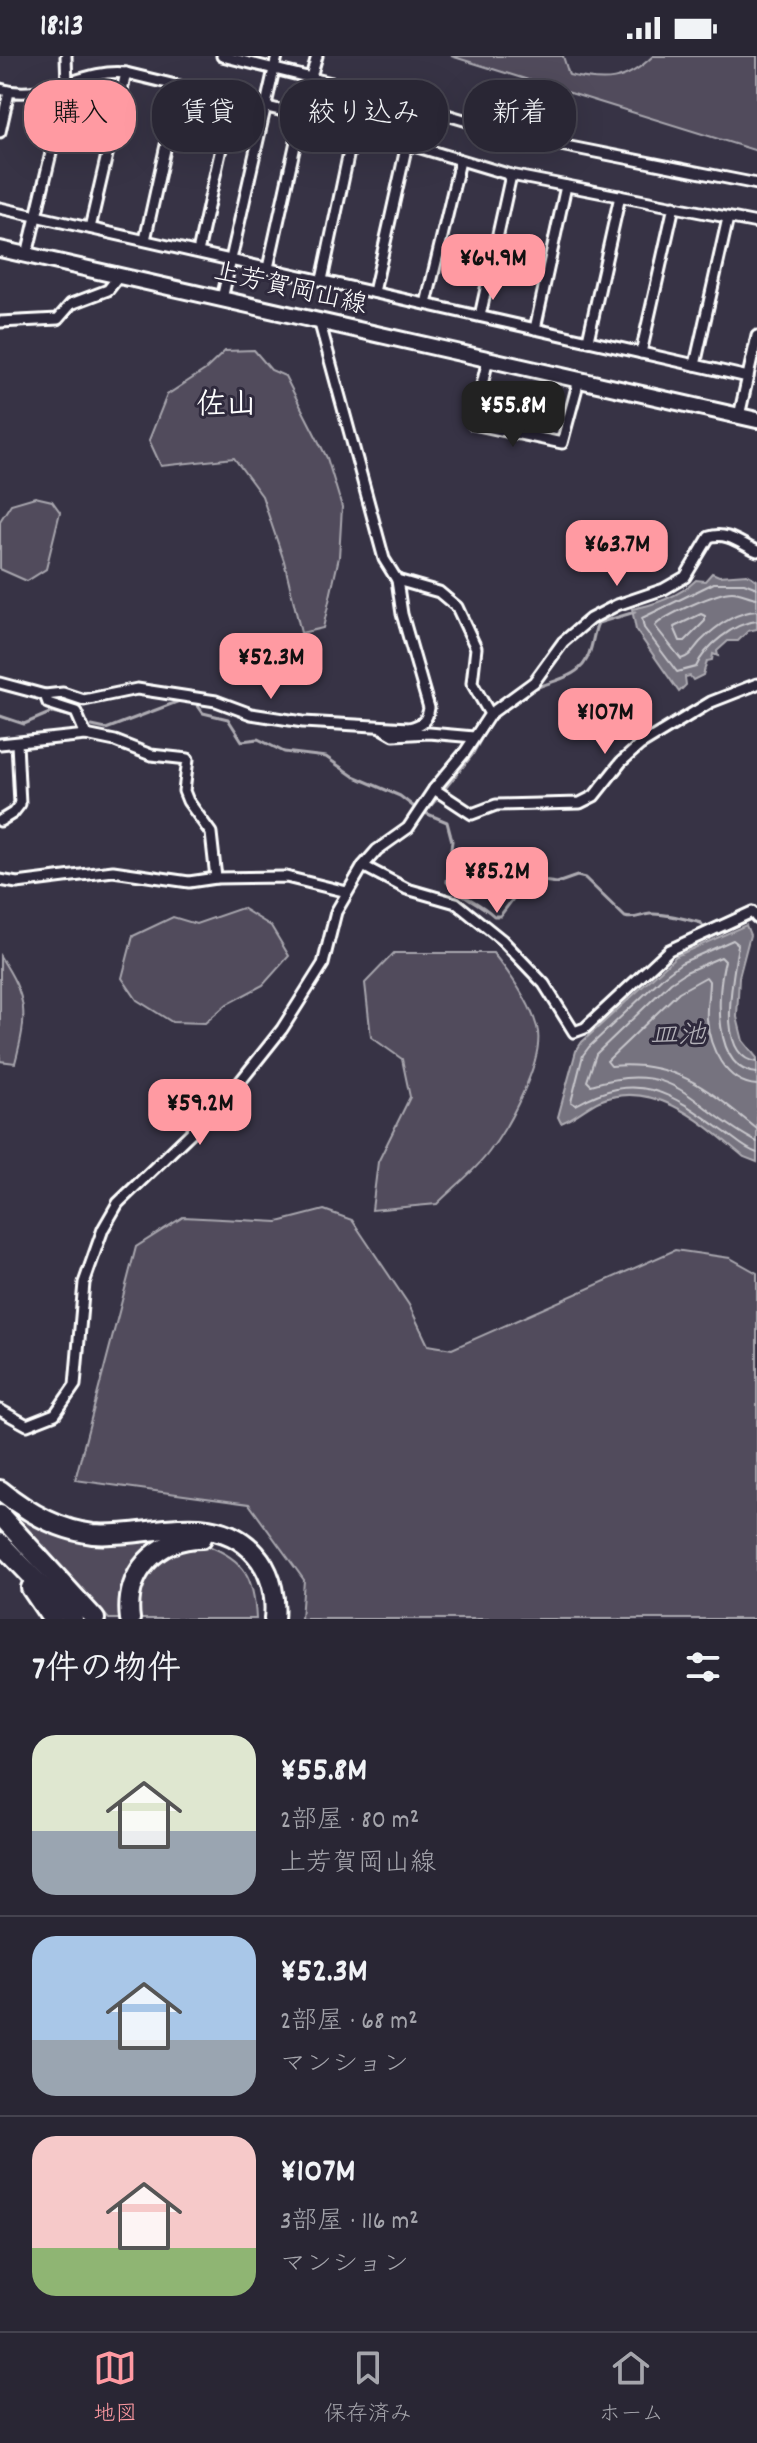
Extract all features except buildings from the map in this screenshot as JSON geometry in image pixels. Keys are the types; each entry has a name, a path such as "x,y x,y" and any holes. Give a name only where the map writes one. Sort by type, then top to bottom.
{"highway":[{"path":"0,1490 44,1519 71,1530 118,1534 185,1527 208,1528 227,1534 254,1551 264,1565 275,1600 274,1619"},
{"path":"0,1515 95,1619"},
{"path":"130,1619 133,1583 151,1556 174,1542 202,1538 230,1547 253,1568 265,1599 264,1619"},
{"path":"3,1546 52,1619"},
{"path":"3,1546 73,1619"}],"main road":[{"name":"上芳賀岡山線","path":"0,249 757,420"}],"street":[{"path":"66,56 67,80"},
{"path":"222,56 311,77 525,138 757,184"},
{"path":"222,299 277,56"},
{"path":"311,77 317,56"},
{"path":"80,80 100,72 126,73 155,80"},
{"path":"90,228 126,73"},
{"path":"0,132 4,90 24,91"},
{"path":"265,106 280,109"},
{"path":"27,255 52,152"},
{"path":"145,240 164,152"},
{"path":"198,252 220,152"},
{"path":"268,268 294,152"},
{"path":"322,280 349,152"},
{"path":"374,292 405,152"},
{"path":"432,152 511,175 757,223"},
{"path":"426,304 460,161"},
{"path":"480,316 511,175"},
{"path":"535,329 566,186"},
{"path":"588,340 620,196"},
{"path":"641,353 674,206"},
{"path":"0,208 748,377"},
{"path":"695,365 728,218"},
{"path":"0,322 58,319 71,304 108,290 119,276"},
{"path":"0,683 45,695 63,693 84,700 137,689 216,701 264,716 379,726 421,725 428,717 429,708 402,614 397,580 380,545 319,320"},
{"path":"739,416 757,336"},
{"path":"488,359 473,424 562,443 579,380"},
{"path":"0,1410 27,1425 55,1414 75,1385 84,1283 103,1229 118,1203 228,1097 282,1029 323,964 336,912 363,866 377,850 408,828 438,792 490,714 534,682 563,642 590,619 617,605 656,593 685,577 709,537 718,534 727,536 757,551"},
{"path":"397,580 439,592 457,607 476,648 472,683 490,714"},
{"path":"438,792 472,814 496,805 580,803 594,796 621,762 649,739 711,702 757,684"},
{"path":"45,695 48,703 76,712 86,735"},
{"path":"379,726 394,735 429,733 474,737"},
{"path":"0,744 86,735 115,741 151,755 188,759 184,791 211,833 216,878"},
{"path":"0,821 17,810 20,804 17,743"},
{"path":"363,866 407,889 456,903 502,940 544,984 574,1032 585,1028 669,950 752,912 757,918"},
{"path":"0,880 17,883 113,871 189,882 216,878 286,877 347,892"}],"shaded area":[{"path":"451,56 563,56 569,75 604,80 624,76 653,56 757,56 757,151 576,95 576,80 528,80"},
{"path":"254,350 271,370 285,376 327,458 342,507 339,557 323,628 301,633 284,561 262,496 234,458 161,466 149,440 167,395 205,370 225,351"},
{"path":"35,497 52,501 60,512 46,569 27,581 0,569 0,521 11,504"},
{"path":"242,908 271,926 289,956 263,985 227,1004 205,1023 172,1022 137,1000 122,978 133,936 173,917 196,924"},
{"path":"394,953 493,953 530,1007 538,1040 524,1092 497,1141 477,1166 437,1204 372,1210 378,1162 410,1097 402,1059 371,1037 365,983"},
{"path":"0,956 16,984 23,1007 22,1032 15,1063 0,1061"},
{"path":"324,1210 352,1220 409,1305 428,1345 452,1349 675,1250 730,1258 757,1273 757,1619 301,1619 304,1580 249,1504 75,1480 136,1247 183,1217 278,1222"},
{"path":"18,1510 39,1524 168,1532 170,1539 152,1548 126,1619 109,1619 13,1514"},
{"path":"206,1545 230,1557 245,1572 253,1592 256,1619 141,1619 141,1588 154,1565 177,1551"}],"water":[{"path":"712,573 719,576 747,574 757,580 757,629 748,631 738,641 728,641 717,651 718,656 713,654 712,660 707,661 703,675 693,680 690,676 685,677 686,685 679,692 636,630 632,609 666,599 696,580 705,581"},
{"name":"皿池","path":"746,925 750,935 739,977 737,1017 743,1041 757,1058 757,1162 744,1157 678,1108 640,1095 620,1095 599,1101 561,1123 558,1117 576,1051 582,1042 676,956"}],"waterway":[{"path":"526,693 571,675 583,665 598,623 635,612"},
{"path":"193,699 203,713 228,719 242,741 258,739 284,752 326,757 353,776 400,796 418,810 447,822 452,841 447,882 494,916 500,916 528,879 557,883 577,876 585,878 625,917 669,915 701,923 706,930"},
{"path":"92,726 106,729 182,700"},
{"path":"425,813 472,755 491,721 503,710"},
{"path":"0,716 24,724 52,712 69,716"}],"district":[{"name":"佐山","path":"226,407"}]}
